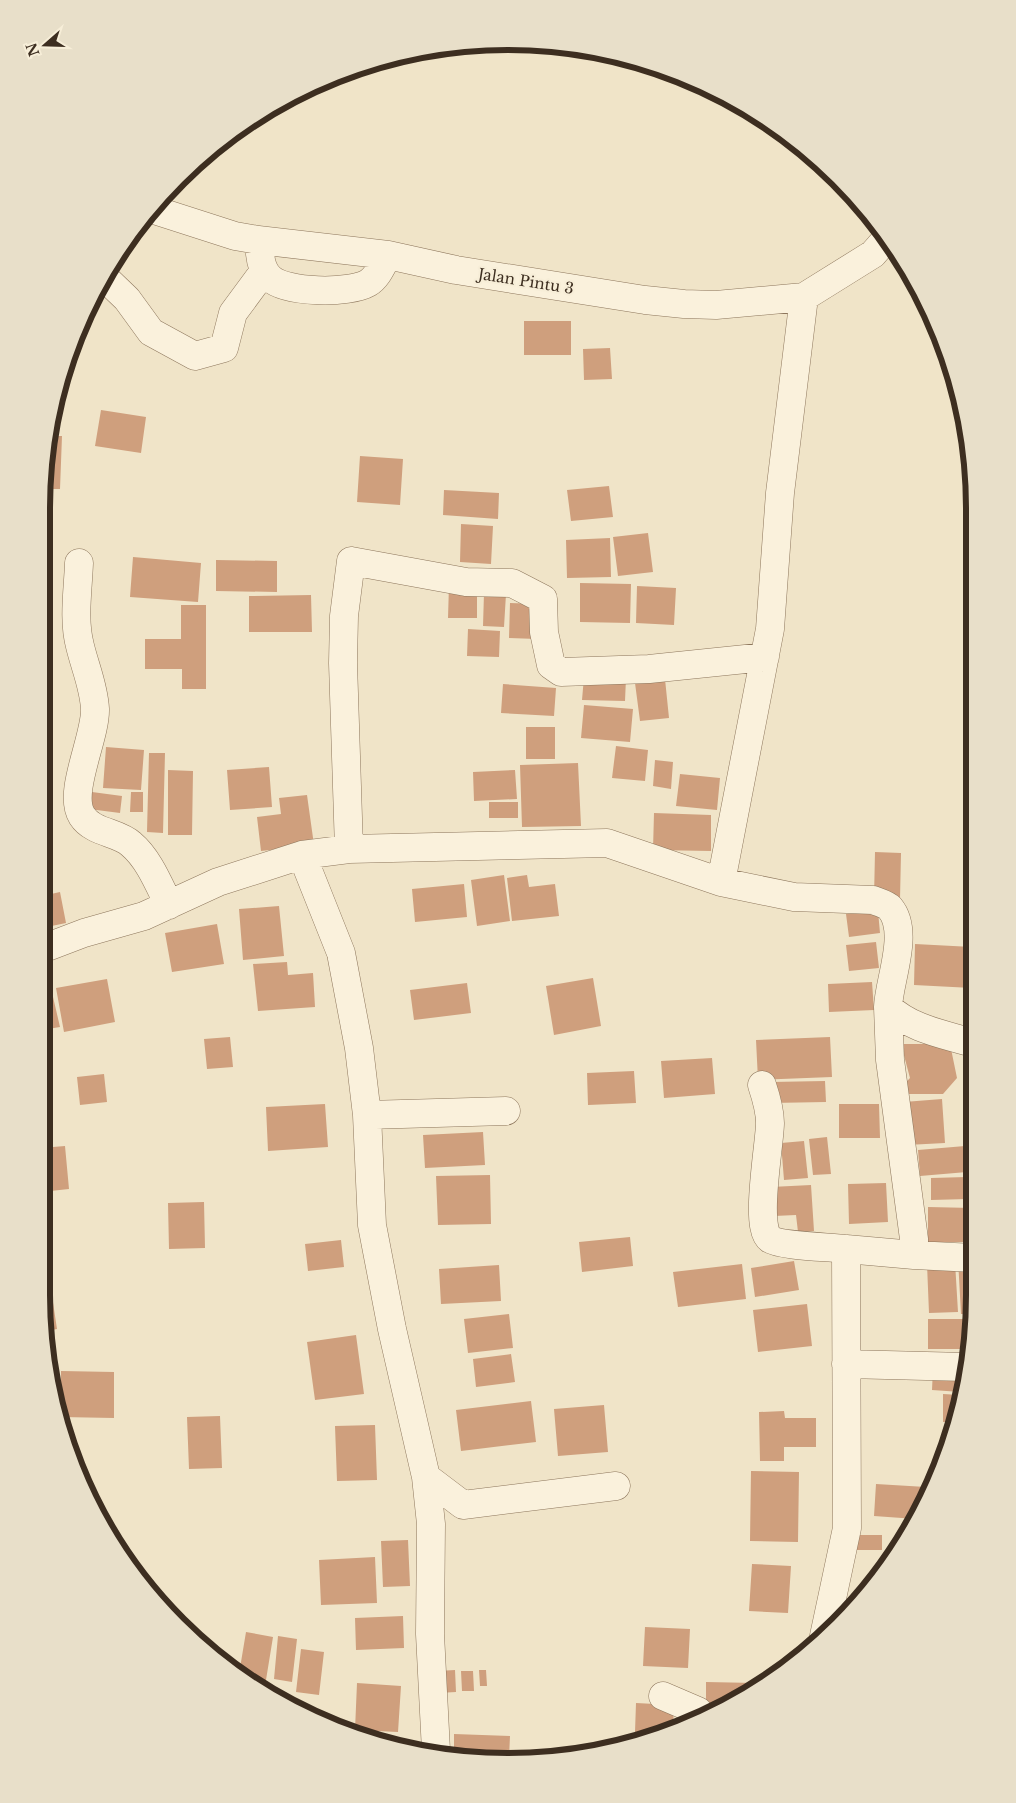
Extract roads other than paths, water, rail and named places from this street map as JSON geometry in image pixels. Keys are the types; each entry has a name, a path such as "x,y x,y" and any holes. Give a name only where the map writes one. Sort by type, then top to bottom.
{"street":[{"name":"Jalan Pintu 3","path":"159,212 235,236 258,240 388,255 456,270 645,300 716,305 804,297 873,254 882,244"},
{"path":"258,240 264,271 277,284 310,290 357,287 369,282 378,274 388,255"},
{"path":"109,282 127,299 150,332 195,356 224,348 233,313 264,271"},
{"path":"721,882 770,629 780,493 804,297"},
{"path":"349,849 343,663 344,616 351,561 466,582 512,584 543,599 544,632 551,665 561,672 649,669 765,658"},
{"path":"79,563 78,631 95,710 77,794 82,816 96,828 131,843 149,866 169,905"},
{"path":"50,946 84,933 144,916 218,882 302,855 349,849 607,843 721,882 794,897 873,900 890,909 898,928 899,948 888,994 890,1060 914,1239 914,1255"},
{"path":"302,855 341,953 359,1048 367,1115 372,1225 392,1329 426,1477 431,1524 430,1634 436,1747"},
{"path":"888,1007 900,1019 912,1025 966,1041"},
{"path":"762,1085 770,1120 764,1185 763,1227 766,1235 777,1242 914,1255 966,1258"},
{"path":"367,1115 506,1111"},
{"path":"827,1624 847,1528 846,1249"},
{"path":"846,1364 960,1367"},
{"path":"426,1477 463,1506 616,1486"},
{"path":"663,1696 698,1711"}]}
